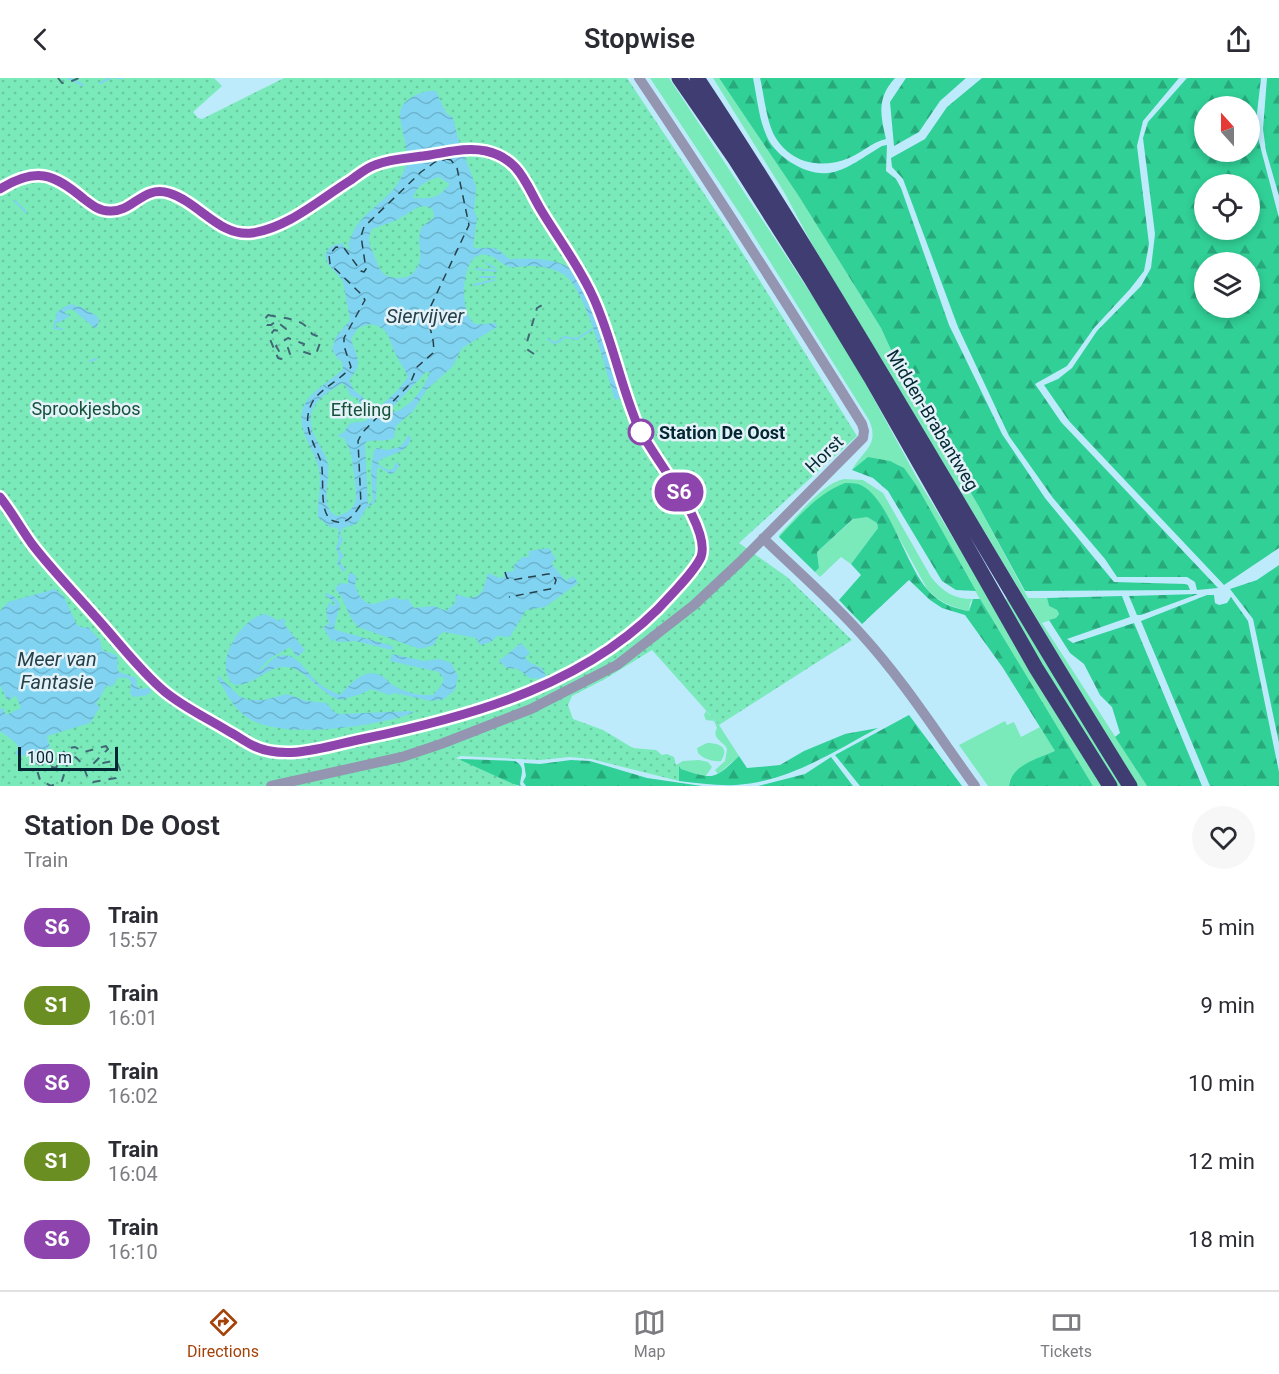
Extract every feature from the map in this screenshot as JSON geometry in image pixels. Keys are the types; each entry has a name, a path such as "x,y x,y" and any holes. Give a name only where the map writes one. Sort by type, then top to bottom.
{"highway":[{"name":"Midden-Brabantweg","path":"678,78 735,159 811,279 871,378 1024,649 1110,786"},
{"name":"Midden-Brabantweg","path":"697,78 883,374 1054,664 1130,786"},
{"path":"706,78 728,117 734,135"}],"street":[{"name":"Horst","path":"639,78 763,264 862,424 864,431 857,445 763,538"},
{"path":"271,786 402,757 441,744 531,709 599,675 626,658 694,605 763,538 863,635 975,786"}],"green space":[{"name":"Efteling","path":"0,78 214,78 222,86 193,112 202,119 284,78 627,78 725,225 857,436 739,543 787,577 852,640 719,725 652,650 572,696 568,705 573,719 603,730 633,748 656,750 662,755 667,754 674,757 676,765 679,766 679,781 591,759 570,757 540,760 461,756 456,758 518,786 0,786"},
{"path":"650,78 669,78 844,344 917,478 1102,786 1093,786 993,623 917,486 908,474 896,464 883,462 866,464 852,470 871,442 873,436 869,420 742,217"},
{"path":"713,78 719,78 798,195 881,328 907,385 978,505 1028,598 1047,598 1049,606 1057,610 1059,614 1056,618 1042,623 1147,786 1137,786 813,246 784,192"},
{"path":"719,78 753,78 760,116 767,137 777,151 802,168 820,173 835,172 887,145 886,171 896,179 901,188 949,325 1002,434 1045,498 1114,582 1185,584 1190,590 1025,591 978,505 907,385 881,328 798,195"},
{"path":"760,78 895,78 883,99 882,122 886,139 838,162 816,163 796,157 779,143 773,133"},
{"path":"906,78 966,78 940,101 919,132 894,146 890,102"},
{"path":"982,78 1179,78 1143,121 1137,146 1149,244 1144,271 1094,328 1067,366 1035,384 1061,422 1218,588 1197,590 1195,582 1187,577 1117,577 1105,559 1053,498 1009,436 958,327 903,179 892,167 891,158 925,139 947,107"},
{"path":"1187,78 1261,78 1259,96 1194,96 1194,162 1260,162 1260,146 1279,218 1279,548 1224,585 1069,421 1044,385 1058,379 1072,368 1097,331 1141,286 1151,268 1155,234 1143,138 1148,122"},
{"path":"1267,78 1279,78 1279,196 1266,151 1263,129"},
{"path":"868,457 890,461 904,468 917,486 976,591 956,590 942,581 888,491 873,478 852,470"},
{"path":"844,479 863,480 883,493 931,577 949,594 973,599 969,611 946,603 927,589 885,512 869,491 809,506 779,537 818,494"},
{"path":"845,483 858,484 870,491 880,503 915,572 935,597 951,606 969,611 973,599 980,599 1093,786 1009,786 1015,772 1020,767 1055,751 1003,668 965,615 942,608 909,580 862,624 839,600 861,575 851,564 878,528 877,523 867,517 853,519 817,552 819,568 815,572 779,537 817,499"},
{"path":"856,517 867,517 877,523 878,528 851,564 841,557 820,577 815,572 819,568 817,552"},
{"path":"1279,565 1279,743 1253,619 1230,589 1257,580"},
{"path":"1198,594 1141,615 1137,615 1129,596"},
{"path":"1207,595 1214,595 1215,603 1219,605 1227,603 1231,597 1248,621 1279,772 1279,786 1210,786 1141,621"},
{"path":"1122,596 1130,617 1067,639 1073,643 1134,623 1202,786 1147,786 1115,737 1120,733 1112,707 1100,695 1084,664 1070,653 1049,620 1056,618 1059,614 1057,610 1049,606 1047,598"},
{"path":"1009,599 1123,786 1113,786 999,600"},
{"path":"706,711 719,725 739,756 718,774 715,770 725,761 727,749 715,735 717,728 714,721 706,720 704,715"},
{"path":"909,715 962,786 860,786 835,755"},
{"path":"1005,721 1007,725 1014,722 1021,737 1040,727 1056,752 1046,755 1009,782 1009,786 988,786 959,745"},
{"path":"878,728 827,756 774,778 736,785 679,781 679,766 681,769 700,775 713,776 724,770 739,756 747,768 780,765 804,751 845,734"},
{"path":"707,743 716,744 724,749 721,761 709,760 698,753 697,748"},
{"path":"831,757 853,786 758,786 805,774"},
{"path":"462,759 515,761 522,768 521,786 437,765"},
{"path":"571,760 590,761 647,778 702,786 526,786 523,782 526,776 524,763 540,764"},
{"path":"683,761 708,762 712,767 705,777 676,765"}],"water":[{"name":"Siervijver","path":"427,91 436,91 446,109 445,112 453,118 476,187 474,210 477,218 473,247 495,249 509,259 539,259 554,262 568,267 577,276 586,290 602,327 623,397 615,400 584,305 566,276 545,268 510,267 490,256 477,256 468,268 464,288 466,309 469,318 474,323 496,323 497,327 462,348 452,367 427,389 413,411 396,426 394,438 365,443 368,505 373,500 371,471 374,450 400,447 409,435 411,438 409,444 401,451 378,462 388,470 393,469 398,462 399,466 394,473 390,474 379,467 377,469 376,499 366,508 356,524 343,528 340,533 343,539 339,549 344,556 339,561 346,570 343,572 337,563 338,528 330,527 318,517 319,470 302,424 303,408 310,396 343,369 342,362 332,349 336,337 350,320 343,281 328,264 325,255 330,248 341,243 344,243 343,246 351,251 348,245 356,226 391,192 401,178 407,155 400,113 403,104 412,97","holes":["439,177 450,184 434,197 413,198 420,187","427,206 433,210 434,217 421,229 419,263 408,277 393,278 382,272 369,242 370,233 372,229 397,220 418,207","370,324 382,328 390,339 408,377 397,391 375,411 367,408 363,397 354,390 349,380 358,365 351,339 358,328","427,371 430,373 408,405 387,413","342,383 351,396 358,398 362,408 370,416 366,421 350,423 344,432 337,436 344,438 350,452 356,494 354,505 345,513 337,516 328,507 326,493 328,464 314,435 311,423 315,405 323,396"]},
{"path":"74,304 97,316 99,321 96,329 72,309 65,311 70,316 58,323 55,322 57,312"},
{"path":"549,548 556,559 551,563 566,581 573,576 578,583 545,607 526,610 510,637 497,636 491,642 480,645 476,638 444,632 439,635 434,645 420,649 358,627 335,589 340,583 348,584 348,575 351,573 356,576 355,586 360,597 367,603 374,604 396,597 400,600 408,599 414,608 434,606 446,611 455,603 456,594 469,598 478,596 483,590 488,573 500,578 504,577 504,572 514,571 514,565 523,557 529,557 529,551"},
{"name":"Meer van Fantasie","path":"55,589 64,597 77,625 88,627 100,640 102,650 116,655 119,672 136,678 140,689 150,688 151,691 148,695 133,697 130,693 130,680 118,678 112,687 107,685 96,704 100,707 90,723 47,736 50,748 19,757 15,752 19,749 16,743 0,731 0,709 3,708 6,715 21,708 16,696 7,700 0,685 0,611 8,602"},
{"path":"327,593 335,597 340,604 334,628 336,630 393,646 392,650 355,641 337,642 335,639 332,642 323,627 329,624 326,613 329,602 334,606 336,604 325,595"},
{"path":"265,614 280,621 282,618 286,621 284,624 305,650 297,657 290,647 269,659 258,671 271,660 283,655 294,658 321,685 340,695 357,679 374,673 396,687 417,694 433,695 441,686 444,679 439,672 390,661 392,654 424,661 440,659 451,663 458,676 455,690 444,699 431,701 395,693 390,695 371,689 340,700 299,671 285,667 271,670 240,685 233,684 227,675 226,665 233,642 247,623"},
{"path":"521,643 530,653 525,657 542,668 548,679 530,678 518,669 507,668 499,661"},
{"path":"218,675 239,696 249,700 264,700 287,694 307,701 326,703 339,714 412,711 413,713 352,727 303,730 280,728 260,724 245,716 230,699"}],"waterway":[{"path":"68,78 83,85"},
{"path":"100,83 110,78"},
{"path":"116,78 121,78"},
{"path":"15,201 26,212"},
{"path":"486,263 495,268"},
{"path":"476,269 496,271"},
{"path":"480,277 495,277"},
{"path":"474,285 494,280"},
{"path":"55,322 54,328 62,329"},
{"path":"548,339 554,343 564,337 577,339 592,329"},
{"path":"90,361 96,359"}],"ferry route":[{"path":"447,159 451,160 457,168 469,225 428,312 433,353 417,367 410,384 362,433 358,441 361,504 347,520 333,521 327,516 324,508 322,466 308,426 309,412 318,395 351,367 344,346 344,338 365,300 330,264 329,255 336,247 344,248 364,272 366,269 361,236 364,227 421,172 435,162 447,159"},
{"path":"505,572 507,578 512,580 548,574 552,574 556,580 554,587 550,589 509,597"}],"railway":[{"path":"58,78 62,83 79,78"},
{"path":"0,189 23,178 33,176 52,178 105,211 121,209 151,194 168,193 191,204 222,225 244,233 273,228 288,221 371,166 422,155 466,149 486,151 502,156 516,166 594,299 637,424 657,460 681,494 699,530 703,548 698,563 668,599 647,619 575,670 493,707 360,740 279,753 250,745 165,693 37,550 0,498"},
{"path":"534,354 528,350 527,342 537,308 544,304"},
{"path":"268,315 304,324 312,334 317,336 320,343 316,354 301,351 304,344 288,338 276,346 279,351 288,348 290,354 281,359 278,358 269,337 274,330 286,329 276,321 267,325 264,320 268,315"},
{"path":"106,746 108,749 94,763 117,762 120,770 116,778 93,782 87,777 81,763 72,755 62,781 51,786 40,780 37,763 56,768 65,749 75,747 84,752 106,746"}],"train":[{"name":"S6","path":"0,189 25,176 46,176 70,187 95,207 108,211 124,208 146,194 161,191 181,198 230,230 242,234 282,224 377,164 468,149 504,157 516,166 594,298 637,424 657,460 688,507 702,540 703,548 698,563 658,610 596,657 553,681 493,707 423,726 320,748 279,753 262,750 250,744 165,693 30,542 0,497"}],"place":[{"name":"Station De Oost","path":"641,432"}],"park label":[{"name":"Sprookjesbos","path":"86,408"}]}
